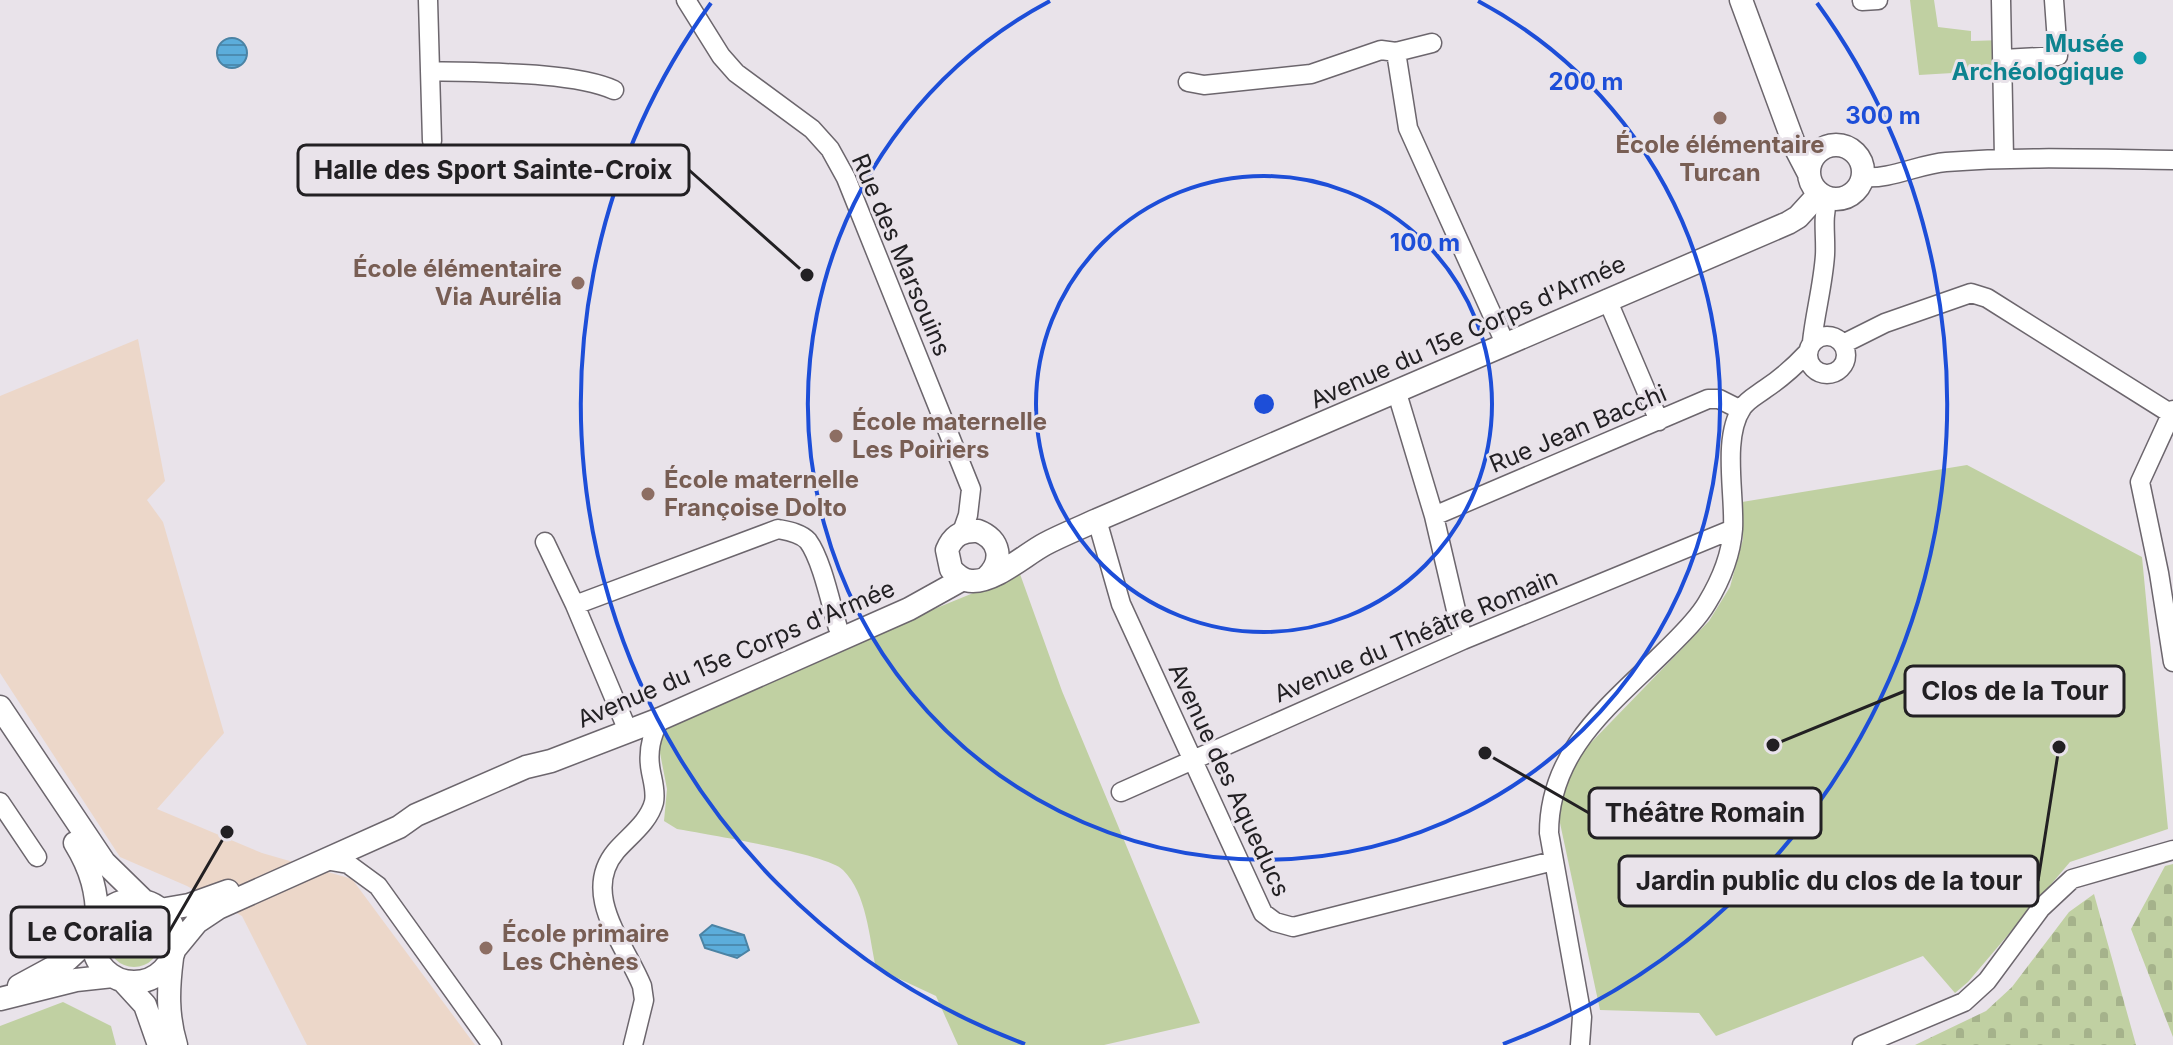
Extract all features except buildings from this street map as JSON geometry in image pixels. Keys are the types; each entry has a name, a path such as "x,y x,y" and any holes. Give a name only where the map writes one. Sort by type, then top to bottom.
{"main road":[{"path":"1741,0 1796,149 1812,163"},
{"path":"1749,0 1807,145 1812,163 1811,184 1824,196 1840,199 1858,188 1863,177 1859,159 1852,150 1842,146 1832,145 1812,163"},
{"name":"Avenue du 15e Corps d'Armée","path":"987,577 1018,562 1042,545 1097,520 1397,393 1798,217 1824,196"},
{"path":"962,532 986,533 997,547 997,564 987,577 971,581 963,579 948,562 950,543 962,532"},
{"name":"Avenue du 15e Corps d'Armée","path":"997,547 1016,549 1042,545"},
{"name":"Avenue du 15e Corps d'Armée","path":"173,954 197,922 218,908 399,827 416,815 526,767 547,753 626,725 923,590 938,578 948,562"},
{"name":"Avenue du 15e Corps d'Armée","path":"626,725 660,719 909,609 963,579"},
{"path":"0,707 104,862 173,928 168,1001 169,1020 176,1045"},
{"path":"0,728 88,864 98,908 95,954 105,970 118,978 145,1005 159,1045"},
{"name":"Avenue du 15e Corps d'Armée","path":"152,906 189,905 397,818 416,815"},
{"path":"0,998 67,960 95,929 103,914 122,902 152,906"},
{"path":"0,998 76,980 118,978 132,982 151,978 160,973 173,954"}],"street":[{"path":"428,0 432,141"},
{"name":"Rue des Marsouins","path":"686,0 721,56 736,73 812,129 830,149 846,178 971,489 962,532"},
{"path":"2001,0 2004,158"},
{"path":"2003,59 2058,56 2054,0"},
{"path":"1188,82 1204,85 1311,74 1381,50 1396,52 1432,43"},
{"path":"1396,52 1408,128 1505,343"},
{"path":"430,71 546,77 598,83 614,90"},
{"path":"1863,177 1926,163 2004,158 2173,160"},
{"path":"1818,372 1811,366 1810,348 1821,301 1825,251 1824,196"},
{"path":"1798,217 1824,228"},
{"path":"1580,1045 1582,1017 1553,861 1549,808 1556,782 1566,759 1595,721 1705,607 1720,581 1729,556 1733,529 1732,430 1746,402 1766,389 1819,337 1838,340 1971,293 1987,298 2172,413 2140,482 2173,662"},
{"path":"1607,299 1659,421"},
{"path":"1766,389 1818,372 1834,373 1843,366 1846,355 1821,301"},
{"path":"1397,393 1434,516 1463,640"},
{"name":"Rue Jean Bacchi","path":"1434,516 1713,398 1741,410"},
{"name":"Avenue des Aqueducs","path":"1097,520 1121,604 1263,913 1275,922 1293,927 1553,861"},
{"path":"575,605 778,529 795,533 809,542 830,595 838,628"},
{"name":"Avenue du Théâtre Romain","path":"1121,792 1463,640 1733,529"},
{"path":"545,542 626,725"},
{"path":"633,1045 644,1000 642,986 603,906 601,887 604,871 614,853 648,816 654,801 649,754 651,737 660,719"},
{"path":"0,802 37,857"},
{"path":"1862,1045 1964,1002 1987,981 2041,908 2072,879 2173,850"},
{"path":"325,860 348,864 378,886 492,1045"}],"shaded area":[{"path":"138,339 165,481 147,500 163,522 224,733 157,809 262,853 352,879 475,1045 307,1045 242,916 187,886 120,857 0,673 0,396"}],"green space":[{"path":"1910,0 1934,0 1938,27 1971,31 1971,41 2003,40 2003,70 1919,75"},
{"path":"1967,465 2142,557 2168,829 2070,862 1968,982 1955,993 1923,956 1716,1036 1699,1013 1600,1010 1557,809 1577,757 1709,621 1730,587 1743,539 1742,502"},
{"path":"1020,574 1062,691 1200,1023 1104,1045 958,1045 936,996 876,968 862,903 843,870 815,858 765,845 677,829 664,821 667,789 660,753 660,733 775,674"},
{"path":"2173,864 2173,1037 2131,929 2165,866"},
{"path":"2094,894 2136,1045 1915,1045 1986,1011 2012,987 2069,912"},
{"path":"134,915 152,923 160,941 152,959 134,967 116,959 108,941 116,923"},
{"path":"63,1002 111,1026 116,1045 0,1045 0,1026"}],"water":[{"path":"232,38 243,42 247,53 243,64 232,68 221,64 217,53 221,42"},
{"path":"712,925 744,935 749,950 737,958 705,948 700,935"}],"place":[{"name":"Musée Archéologique","path":"2140,58"},
{"name":"École élémentaire Turcan","path":"1720,118"},
{"name":"Halle des Sport Sainte-Croix","path":"807,275"},
{"name":"École élémentaire Via Aurélia","path":"578,283"},
{"name":"École maternelle Les Poiriers","path":"836,436"},
{"name":"École maternelle Françoise Dolto","path":"648,494"},
{"name":"Clos de la Tour","path":"1773,745"},
{"name":"Jardin public du clos de la tour","path":"2059,747"},
{"name":"Théâtre Romain","path":"1485,753"},
{"name":"Le Coralia","path":"227,832"},
{"name":"École primaire Les Chènes","path":"486,948"}]}
